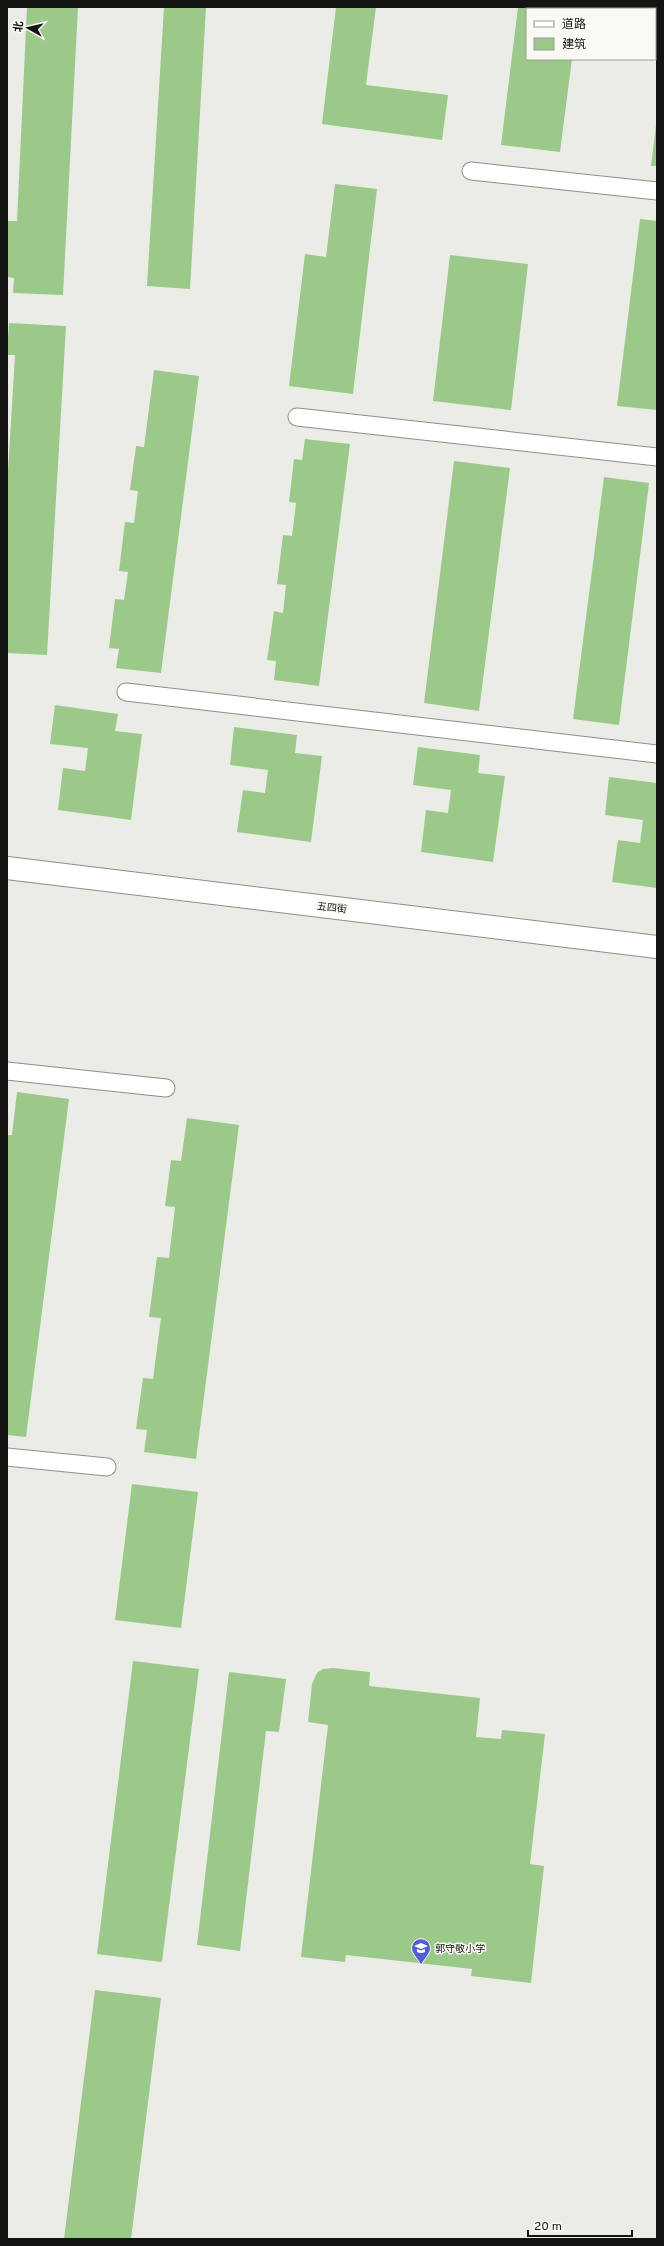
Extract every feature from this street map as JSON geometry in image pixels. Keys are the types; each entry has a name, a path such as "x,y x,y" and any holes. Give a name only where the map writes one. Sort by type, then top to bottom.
{"street":[{"name":"五四街","path":"7,868 657,947"}],"lane":[{"path":"471,171 657,191"},
{"path":"297,417 657,457"},
{"path":"126,692 657,754"},
{"path":"7,1071 166,1088"},
{"path":"7,1457 107,1467"}],"building":[{"path":"27,7 78,7 63,295 13,293 14,278 7,277 7,221 17,221"},
{"path":"164,7 206,7 190,289 147,286"},
{"path":"336,7 376,7 366,85 448,95 442,140 322,124"},
{"path":"518,7 578,7 526,8 526,60 572,60 560,152 501,145"},
{"path":"656,125 657,166 651,166"},
{"path":"335,184 377,189 353,394 289,386 305,254 326,257"},
{"path":"640,219 657,221 657,410 617,406"},
{"path":"450,255 528,264 511,410 433,401"},
{"path":"9,323 66,326 47,655 7,653 7,488 15,355 7,355"},
{"path":"154,370 199,376 161,673 116,668 119,649 109,648 115,599 124,600 128,572 119,571 125,522 134,523 138,491 130,490 136,446 144,447"},
{"path":"305,439 350,444 319,686 274,680 276,661 267,660 274,611 283,613 286,585 277,584 283,535 292,536 296,503 289,502 294,459 302,460"},
{"path":"454,461 510,468 479,711 424,703"},
{"path":"604,477 649,483 619,725 573,719"},
{"path":"55,705 118,714 115,731 142,734 131,820 58,810 63,768 85,771 88,748 50,744"},
{"path":"234,727 297,735 295,753 322,756 311,842 237,832 243,790 265,793 268,770 230,765"},
{"path":"418,747 480,755 478,773 505,776 493,862 421,852 426,810 448,813 451,790 413,785"},
{"path":"609,777 657,783 657,888 612,882 618,840 640,843 643,820 605,815"},
{"path":"17,1092 69,1099 26,1437 7,1435 7,1135 12,1135"},
{"path":"187,1118 239,1125 196,1459 144,1452 147,1430 136,1429 143,1378 153,1379 161,1318 149,1317 157,1257 169,1258 175,1207 165,1206 171,1160 181,1161"},
{"path":"132,1484 198,1492 181,1628 115,1620"},
{"path":"133,1661 199,1669 162,1962 97,1954"},
{"path":"333,1668 370,1672 369,1686 480,1698 476,1737 501,1739 502,1730 545,1734 530,1864 544,1866 531,1983 471,1976 472,1969 346,1955 345,1962 301,1957 328,1725 308,1722 312,1684 317,1673 323,1669"},
{"path":"229,1672 286,1679 279,1732 266,1731 240,1951 197,1945"},
{"path":"95,1990 161,1998 131,2239 64,2239"}],"place":[{"name":"郭守敬小学","path":"421,1965"}]}
